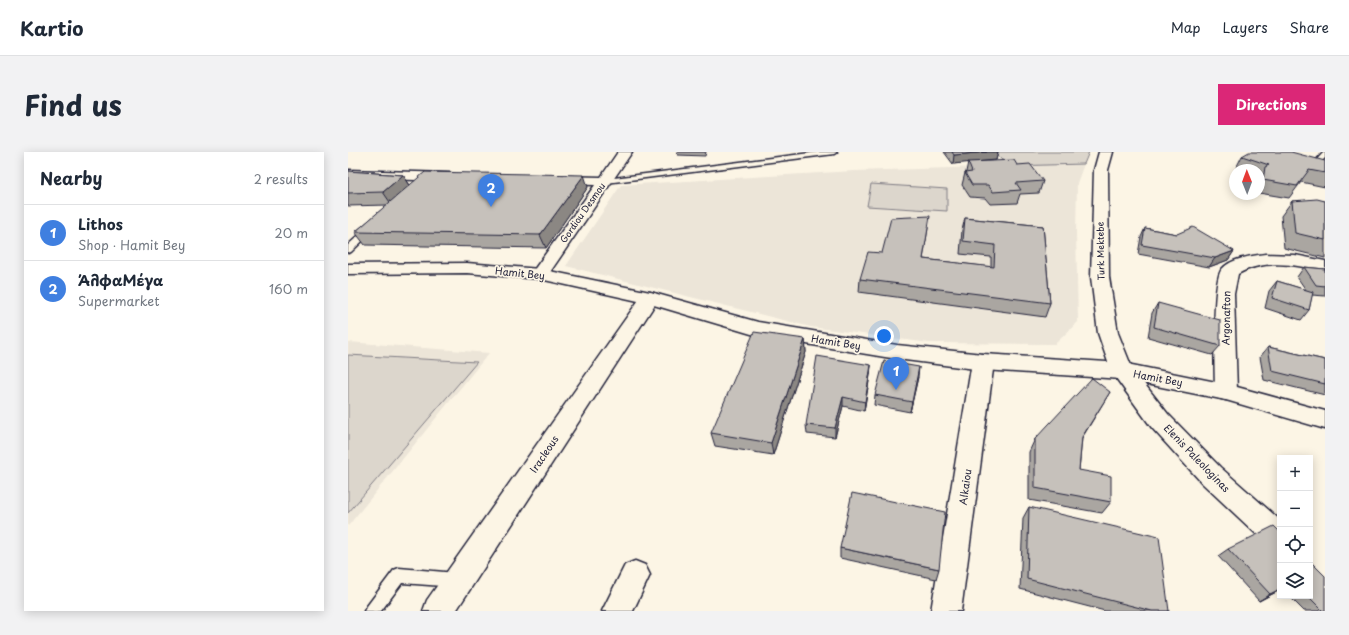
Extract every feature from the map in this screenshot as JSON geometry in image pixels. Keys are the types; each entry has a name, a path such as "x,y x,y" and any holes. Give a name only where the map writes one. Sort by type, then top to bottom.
{"street":[{"name":"Gordiou Desmou","path":"540,274 626,152"},
{"name":"Turk Mektebe","path":"1106,152 1101,170 1100,277 1108,333 1122,371"},
{"path":"1297,164 1325,173"},
{"path":"348,174 423,182 466,178"},
{"path":"543,180 606,181"},
{"name":"Argonafton","path":"1226,392 1225,294 1229,272 1245,264 1269,259 1296,260 1325,266"},
{"name":"Hamit Bey","path":"348,269 467,268 540,274 650,298 758,329 897,352 983,362 1122,371 1226,392 1325,420"},
{"name":"Iracleous","path":"438,611 650,298"},
{"name":"Alkaiou","path":"946,611 983,362"},
{"name":"Elenis Paleologinas","path":"1122,371 1160,421 1210,475 1277,535"},
{"path":"617,611 635,575"}],"lane":[{"path":"606,181 834,152"},
{"path":"1311,169 1325,154"},
{"path":"348,250 377,224"},
{"path":"372,611 398,575 458,581"}],"shaded area":[{"path":"992,152 1089,152 1084,164 1010,166"},
{"path":"1084,164 1077,183 1076,232 1078,322 1055,344 929,343 811,327 566,266 621,185 854,171"},
{"path":"871,184 947,189 947,211 867,206"},
{"path":"348,342 489,353 348,526"},
{"path":"348,355 477,362 348,513"}],"building":[{"path":"952,152 987,152 954,155"},
{"path":"1249,152 1291,152 1325,161 1325,173 1309,170 1297,186 1265,180 1265,167 1269,165 1242,156"},
{"path":"1014,160 1017,165 1030,164 1043,181 1016,183 1021,190 993,192 988,185 972,185 965,173 972,172 968,162"},
{"path":"348,171 403,175 383,192 348,193"},
{"path":"425,172 584,175 540,235 355,232"},
{"path":"1317,199 1325,201 1325,240 1295,233 1292,201"},
{"path":"930,216 923,259 994,267 995,245 963,241 965,218 1043,226 1050,303 860,279 868,252 882,253 891,218"},
{"path":"1193,227 1234,251 1215,258 1142,245 1145,228 1177,234"},
{"path":"1304,267 1325,269 1325,286 1316,285"},
{"path":"1277,281 1313,292 1309,310 1272,298"},
{"path":"1158,303 1220,320 1220,346 1154,327"},
{"path":"754,332 805,339 771,443 711,433"},
{"path":"1268,347 1325,360 1325,384 1272,371"},
{"path":"817,356 871,365 865,402 843,397 835,428 806,425"},
{"path":"884,361 919,367 912,402 875,395"},
{"path":"1092,378 1110,392 1082,437 1079,470 1111,476 1111,502 1035,488 1035,439"},
{"path":"852,493 945,512 939,569 840,548"},
{"path":"1029,507 1159,537 1169,611 1152,611 1027,579"},
{"path":"1274,526 1277,529 1277,590 1270,594 1228,549"},
{"path":"1313,564 1325,576 1325,611 1323,611 1311,599 1313,599"}],"place":[{"name":"ΆλφαΜέγα","path":"491,207"},
{"name":"Lithos","path":"896,390"}]}
